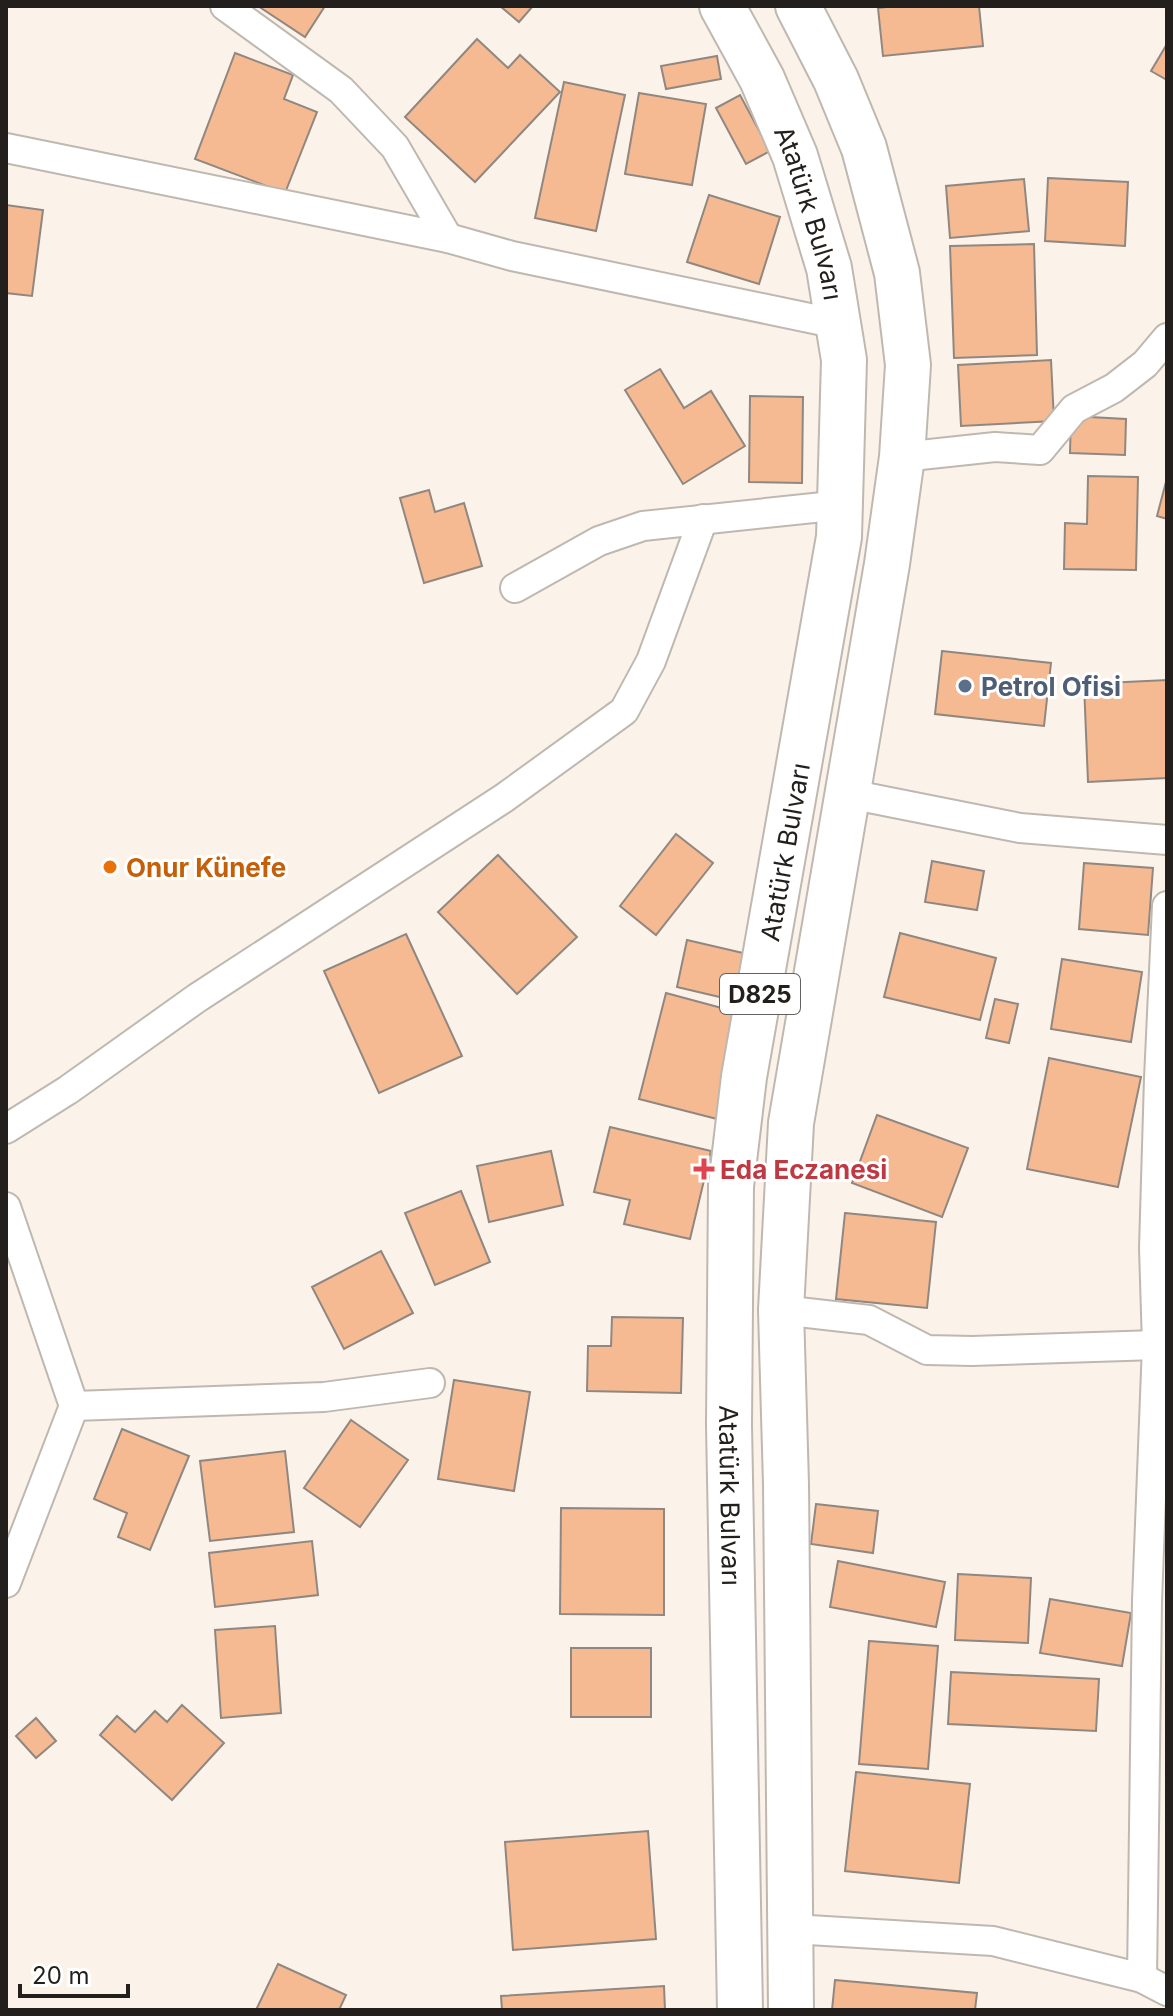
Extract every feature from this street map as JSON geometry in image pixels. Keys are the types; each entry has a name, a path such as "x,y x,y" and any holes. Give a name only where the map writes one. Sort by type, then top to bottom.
{"highway":[{"name":"Atatürk Bulvarı","path":"722,6 762,79 795,156 829,268 844,360 839,537 744,1077 731,1186 729,1425 740,2010"},
{"name":"Atatürk Bulvarı","path":"791,2010 781,1310 791,1123 852,773 902,457 908,365 897,273 864,148 836,80 798,6"},
{"path":"804,745 852,773"}],"street":[{"path":"225,6 341,90 395,147 448,238"},
{"path":"6,148 448,238 512,256 838,324"},
{"path":"902,457 995,447 1040,450 1074,409 1114,388 1145,364 1167,338"},
{"path":"515,588 599,541 643,526 842,505"},
{"path":"6,1129 68,1090 197,998 504,798 624,711 651,661 703,519"},
{"path":"852,773 1020,828 1167,840"},
{"path":"792,1929 993,1941 1155,1984 1156,1171 1167,906"},
{"path":"6,1207 74,1406 6,1583"},
{"path":"781,1310 869,1320 927,1350 1157,1345"},
{"path":"74,1406 324,1397 430,1383"}],"building":[{"path":"258,6 325,6 305,37"},
{"path":"500,6 533,6 519,22"},
{"path":"979,6 983,46 883,56 878,8"},
{"path":"477,39 508,68 520,55 560,92 475,182 405,117"},
{"path":"1167,44 1167,80 1151,71"},
{"path":"235,53 293,75 284,99 317,112 285,193 195,159"},
{"path":"717,56 721,79 666,89 661,66"},
{"path":"564,82 625,95 596,231 535,218"},
{"path":"639,93 706,104 692,185 625,174"},
{"path":"740,95 770,151 746,164 716,108"},
{"path":"1048,178 1128,182 1125,246 1045,241"},
{"path":"1024,179 1029,231 950,238 946,186"},
{"path":"709,195 780,217 759,284 687,262"},
{"path":"6,205 43,210 32,296 6,293"},
{"path":"1034,244 1037,355 954,358 950,246"},
{"path":"1051,360 1054,421 961,426 958,365"},
{"path":"660,369 684,408 711,391 745,446 683,484 625,390"},
{"path":"750,396 803,397 802,483 749,482"},
{"path":"1071,416 1126,419 1125,455 1070,453"},
{"path":"1088,476 1138,477 1136,570 1064,569 1065,523 1087,524"},
{"path":"1167,478 1167,519 1157,516"},
{"path":"429,490 435,512 464,503 482,566 424,583 400,498"},
{"path":"942,651 1051,663 1044,726 935,714"},
{"path":"1167,680 1167,778 1088,782 1084,684"},
{"path":"676,834 713,863 656,935 620,906"},
{"path":"498,855 577,937 517,994 438,912"},
{"path":"932,861 984,871 977,910 925,902"},
{"path":"1084,863 1153,868 1148,935 1079,929"},
{"path":"900,933 996,958 980,1020 884,997"},
{"path":"406,934 462,1056 379,1093 324,971"},
{"path":"687,940 756,956 745,1003 677,987"},
{"path":"1062,959 1142,972 1131,1042 1051,1029"},
{"path":"666,993 744,1014 717,1119 639,1099"},
{"path":"995,999 1018,1004 1009,1043 986,1038"},
{"path":"1049,1058 1141,1077 1118,1187 1027,1169"},
{"path":"877,1115 968,1148 942,1217 852,1183"},
{"path":"610,1127 711,1151 690,1239 624,1224 630,1200 594,1192"},
{"path":"551,1151 563,1205 489,1222 477,1166"},
{"path":"461,1191 490,1262 435,1285 405,1213"},
{"path":"845,1213 936,1222 927,1308 836,1299"},
{"path":"381,1251 413,1313 344,1349 312,1287"},
{"path":"612,1317 683,1318 681,1393 587,1391 588,1346 611,1346"},
{"path":"454,1380 530,1392 514,1491 438,1479"},
{"path":"351,1420 408,1460 360,1527 304,1488"},
{"path":"122,1429 189,1456 150,1550 118,1537 127,1513 94,1499"},
{"path":"285,1451 294,1532 210,1541 200,1461"},
{"path":"816,1504 878,1511 873,1553 811,1544"},
{"path":"561,1508 664,1509 664,1615 560,1614"},
{"path":"312,1541 318,1595 215,1607 209,1553"},
{"path":"838,1561 945,1582 936,1627 830,1607"},
{"path":"958,1574 1031,1578 1028,1643 955,1640"},
{"path":"1050,1599 1131,1613 1122,1666 1040,1653"},
{"path":"275,1626 281,1713 221,1718 215,1630"},
{"path":"869,1641 938,1646 928,1769 859,1764"},
{"path":"571,1648 651,1648 651,1717 571,1717"},
{"path":"951,1672 1099,1679 1096,1731 948,1724"},
{"path":"182,1705 224,1743 172,1800 100,1735 117,1716 135,1732 155,1711 167,1722"},
{"path":"36,1718 56,1741 36,1758 16,1736"},
{"path":"856,1772 970,1784 959,1883 845,1871"},
{"path":"648,1831 656,1939 513,1950 505,1842"},
{"path":"278,1964 346,1995 339,2010 256,2010"},
{"path":"835,1980 977,1993 975,2010 832,2010"},
{"path":"664,1986 665,2010 502,2010 501,1996"}],"place":[{"name":"Petrol Ofisi","path":"965,686"},
{"name":"Onur Künefe","path":"110,867"},
{"name":"Eda Eczanesi","path":"704,1169"}]}
